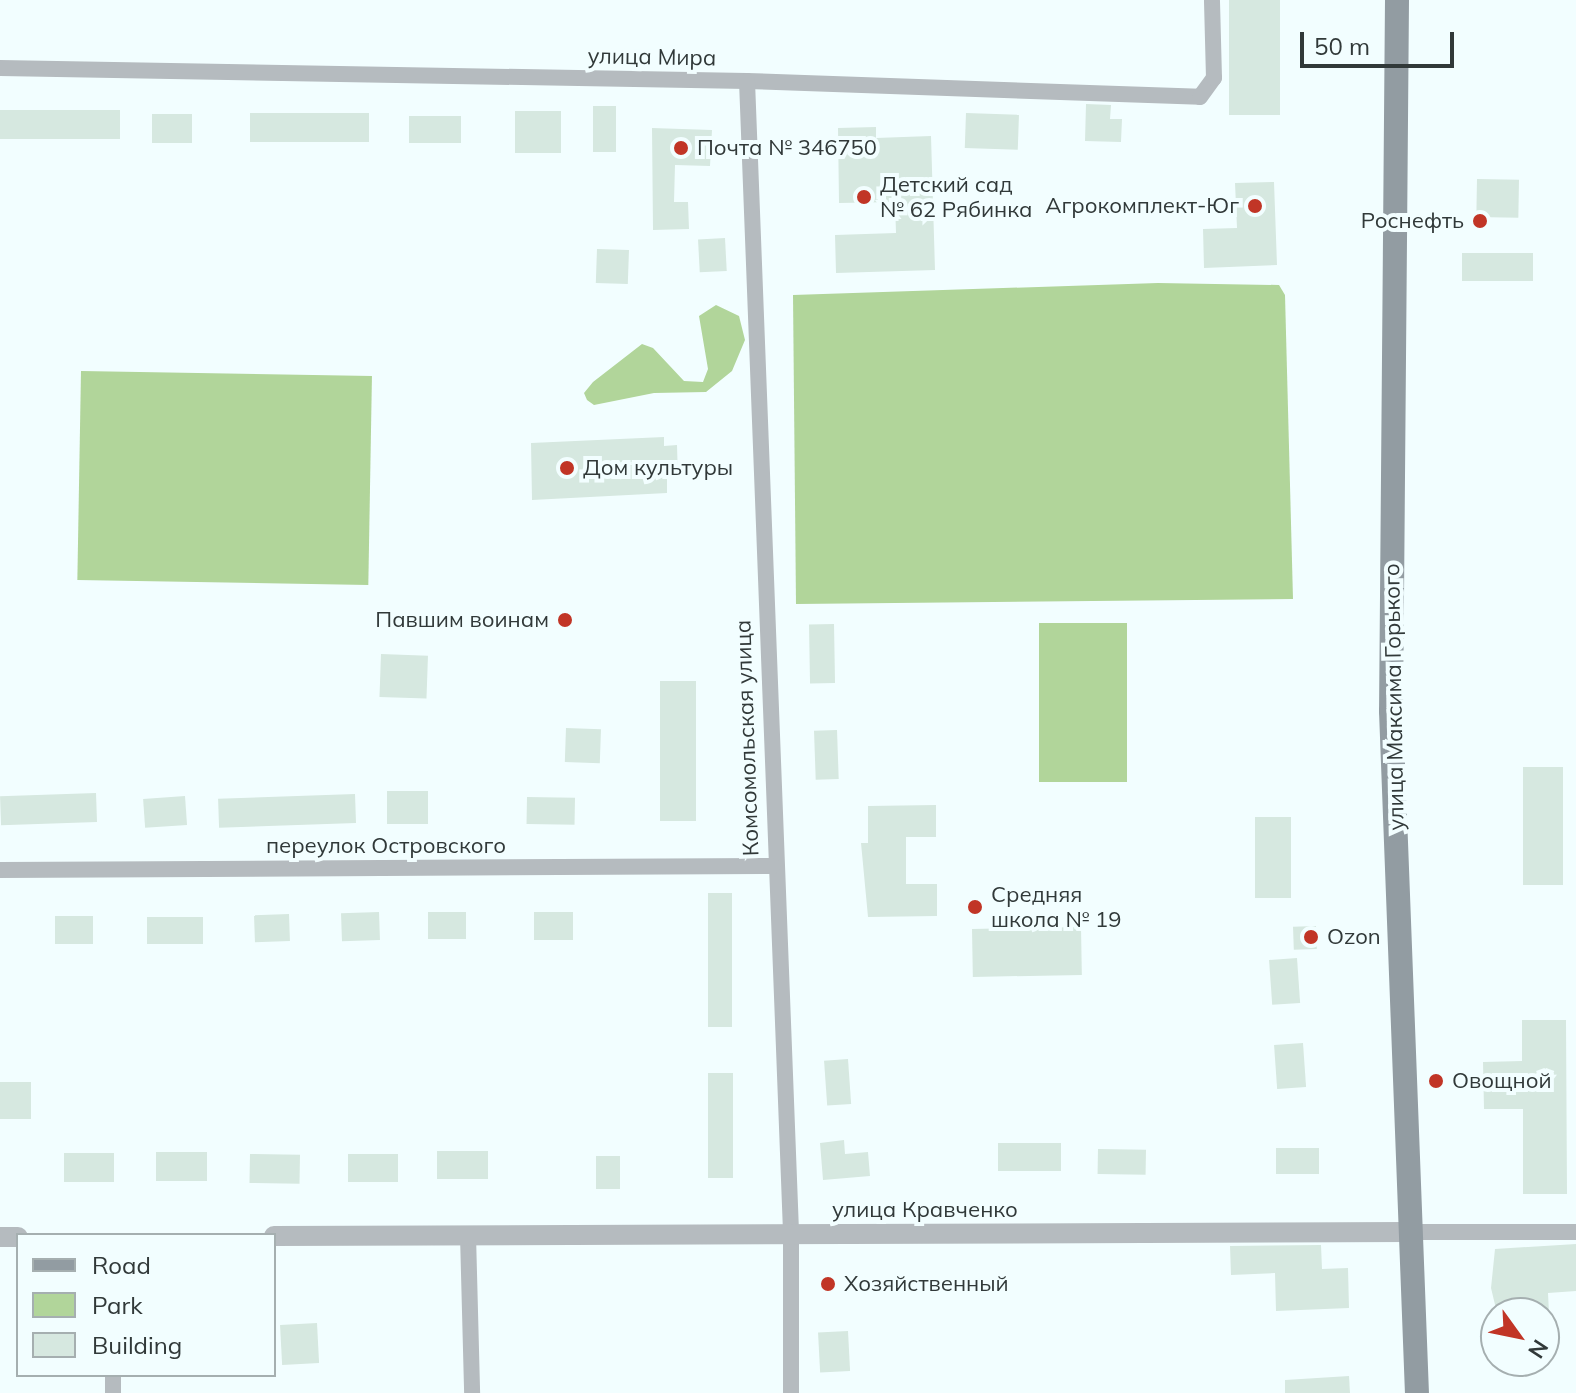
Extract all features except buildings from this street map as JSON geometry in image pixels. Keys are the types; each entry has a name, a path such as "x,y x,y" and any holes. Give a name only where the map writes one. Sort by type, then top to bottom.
{"main road":[{"name":"улица Максима Горького","path":"1397,0 1391,711 1417,1393"}],"street":[{"name":"улица Мира","path":"0,68 747,81 1200,97 1214,78 1212,0"},
{"name":"Комсомольская улица","path":"747,81 773,866 791,1234 791,1393"},
{"name":"переулок Островского","path":"0,870 773,866"},
{"name":"улица Кравченко","path":"276,1236 1576,1232"},
{"path":"468,1235 472,1393"}],"green space":[{"path":"1158,283 1279,285 1285,295 1293,599 796,604 793,295"},
{"path":"716,305 739,316 745,340 732,371 706,392 654,393 594,405 587,400 584,393 593,382 642,344 653,348 684,381 703,382 708,369 699,316"},
{"path":"81,371 372,376 368,585 77,580"},
{"path":"1039,623 1127,623 1127,782 1039,782"}],"place":[{"name":"Почта № 346750","path":"681,148"},
{"name":"Детский сад № 62 Рябинка","path":"864,197"},
{"name":"Агрокомплект-Юг","path":"1255,206"},
{"name":"Роснефть","path":"1480,221"},
{"name":"Дом культуры","path":"567,468"},
{"name":"Павшим воинам","path":"565,620"},
{"name":"Средняя школа № 19","path":"975,907"},
{"name":"Ozon","path":"1311,937"},
{"name":"Овощной","path":"1436,1081"},
{"name":"Хозяйственный","path":"828,1284"}]}
